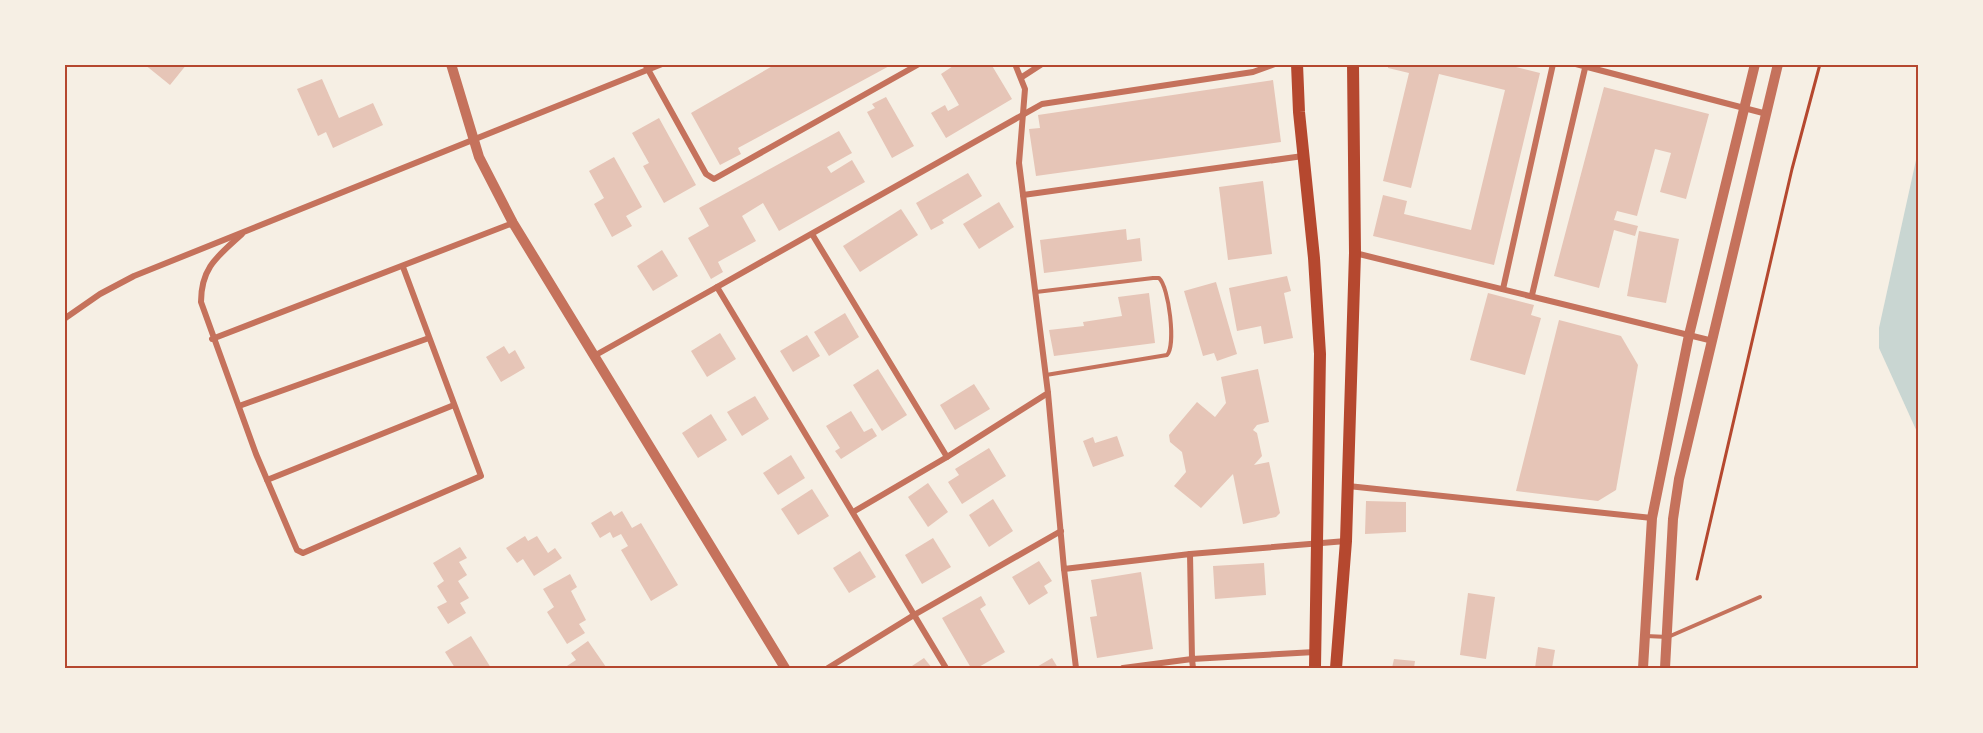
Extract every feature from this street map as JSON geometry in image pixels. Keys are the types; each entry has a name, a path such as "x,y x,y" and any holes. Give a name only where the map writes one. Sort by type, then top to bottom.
{"main road":[{"path":"1297,64 1320,354 1319,541 1315,669"},
{"path":"1336,669 1346,541 1355,253 1353,64"}],"street":[{"path":"451,64 486,173 513,223 785,669"},
{"path":"64,320 100,294 134,276 474,140 647,67 662,64"},
{"path":"647,67 706,174 714,179 909,67 919,64"},
{"path":"1016,64 1022,77 1025,112 1019,150 1023,195 1048,393 1064,569 1076,669"},
{"path":"1022,77 1042,64"},
{"path":"594,356 1025,112 1055,101 1253,72 1275,64"},
{"path":"1503,289 1553,64"},
{"path":"1576,64 1767,114"},
{"path":"1643,669 1652,518 1689,335 1755,64"},
{"path":"1665,669 1673,519 1679,478 1778,64"},
{"path":"1532,295 1586,66"},
{"path":"1023,195 1303,156"},
{"path":"212,339 513,223"},
{"path":"242,234 214,260 201,284 201,302 212,339 267,480 297,550 306,553 479,479 482,473 402,267"},
{"path":"812,234 947,457"},
{"path":"1355,253 1713,341"},
{"path":"717,287 946,669"},
{"path":"239,406 429,338"},
{"path":"853,512 947,457 1048,393"},
{"path":"267,480 454,405"},
{"path":"1347,486 1652,518"},
{"path":"828,669 914,615 1061,531"},
{"path":"1064,569 1319,541 1346,541"},
{"path":"1190,554 1192,669"},
{"path":"1123,669 1192,659 1316,652"}],"lane":[{"path":"1035,292 1159,278 1166,287 1173,345 1167,355 1045,375"},
{"path":"1645,636 1668,637 1760,597"}],"path":[{"path":"1697,579 1792,169 1820,64"}],"shaded area":[{"path":"1918,151 1918,434 1879,348 1879,328"}],"building":[{"path":"144,64 187,64 170,85"},
{"path":"776,64 893,64 738,148 741,154 720,165 691,113"},
{"path":"956,64 991,64 1012,99 946,138 931,113 945,105 948,111 959,105 941,74"},
{"path":"1388,64 1504,64 1540,73 1494,265 1373,236 1383,195 1407,201 1404,214 1471,230 1505,90 1439,74 1411,188 1383,181 1409,73 1388,68"},
{"path":"322,79 339,118 373,103 383,125 333,148 326,132 318,136 297,89"},
{"path":"1273,80 1281,142 1036,176 1029,129 1040,128 1038,115"},
{"path":"1604,87 1709,114 1686,199 1660,192 1671,153 1655,149 1637,216 1617,211 1614,220 1638,226 1635,236 1614,230 1599,288 1554,276"},
{"path":"886,97 914,146 892,158 867,112 875,108 872,104"},
{"path":"659,118 696,185 664,203 643,166 649,163 632,133"},
{"path":"839,131 852,153 827,167 831,173 852,160 865,182 779,231 763,203 742,216 756,241 718,262 723,272 711,279 688,238 709,226 699,208"},
{"path":"614,157 642,207 626,216 632,226 612,237 594,204 604,198 589,171"},
{"path":"968,173 982,196 942,220 944,223 931,230 916,203"},
{"path":"1263,181 1272,254 1228,260 1219,187"},
{"path":"999,202 1014,227 979,249 963,224"},
{"path":"901,209 918,235 860,272 843,246"},
{"path":"1126,229 1127,240 1140,238 1142,261 1044,273 1040,240"},
{"path":"1639,231 1679,239 1666,303 1627,296"},
{"path":"662,250 678,276 653,291 637,266"},
{"path":"1287,276 1291,291 1284,293 1293,338 1264,344 1261,326 1237,331 1229,288"},
{"path":"1216,282 1237,354 1217,361 1214,353 1203,356 1184,291"},
{"path":"1149,293 1155,343 1054,356 1049,330 1084,326 1083,322 1122,316 1118,297"},
{"path":"1488,293 1534,305 1531,315 1541,318 1525,375 1470,360"},
{"path":"845,313 859,337 829,356 814,332"},
{"path":"1559,320 1621,336 1638,365 1616,490 1598,501 1516,491"},
{"path":"720,333 736,359 707,377 691,351"},
{"path":"807,335 820,356 793,372 780,351"},
{"path":"504,346 509,354 515,350 525,368 501,382 486,357"},
{"path":"878,369 907,415 882,431 853,385"},
{"path":"1258,369 1269,422 1257,425 1253,430 1257,433 1262,456 1254,465 1269,462 1280,513 1276,517 1243,524 1233,474 1201,508 1174,486 1186,472 1182,452 1170,442 1169,435 1197,402 1215,417 1226,403 1221,377"},
{"path":"974,384 990,409 955,430 940,405"},
{"path":"755,396 769,419 742,436 727,412"},
{"path":"851,411 864,432 872,428 877,436 841,459 835,451 840,448 826,426"},
{"path":"711,414 727,440 698,458 682,433"},
{"path":"1117,436 1124,456 1093,467 1083,441 1093,437 1095,443"},
{"path":"989,448 1006,476 962,504 948,482 959,475 955,469"},
{"path":"791,455 805,478 778,495 763,473"},
{"path":"928,483 948,512 928,527 908,497"},
{"path":"812,489 829,516 798,535 781,509"},
{"path":"993,499 1013,531 989,547 969,515"},
{"path":"1366,501 1406,502 1406,532 1365,534"},
{"path":"611,511 614,516 622,511 632,528 641,523 678,585 651,601 621,550 628,546 621,534 613,538 610,532 600,538 591,523"},
{"path":"525,536 528,541 537,536 548,553 555,548 562,558 534,576 523,559 517,563 506,548"},
{"path":"933,538 951,567 922,584 905,555"},
{"path":"460,547 467,558 459,562 467,575 458,581 469,598 460,603 466,613 448,624 437,607 447,602 437,586 444,581 433,563"},
{"path":"860,551 876,577 849,593 833,568"},
{"path":"1039,561 1052,581 1044,586 1048,593 1029,605 1012,577"},
{"path":"1264,563 1266,595 1215,599 1213,566"},
{"path":"1141,572 1153,649 1097,658 1090,617 1097,616 1091,580"},
{"path":"570,574 577,587 571,591 586,620 579,624 585,633 567,644 547,612 554,607 543,589"},
{"path":"1468,593 1495,597 1486,659 1460,655"},
{"path":"981,596 986,605 980,609 1005,652 977,668 971,668 942,618"},
{"path":"471,636 491,668 455,668 445,652"},
{"path":"588,641 606,667 564,668 576,660 571,653"},
{"path":"1538,647 1555,650 1552,668 1535,668"},
{"path":"924,658 932,668 909,668"},
{"path":"1052,658 1058,668 1035,668"},
{"path":"1394,659 1415,661 1414,668 1392,668"}]}
